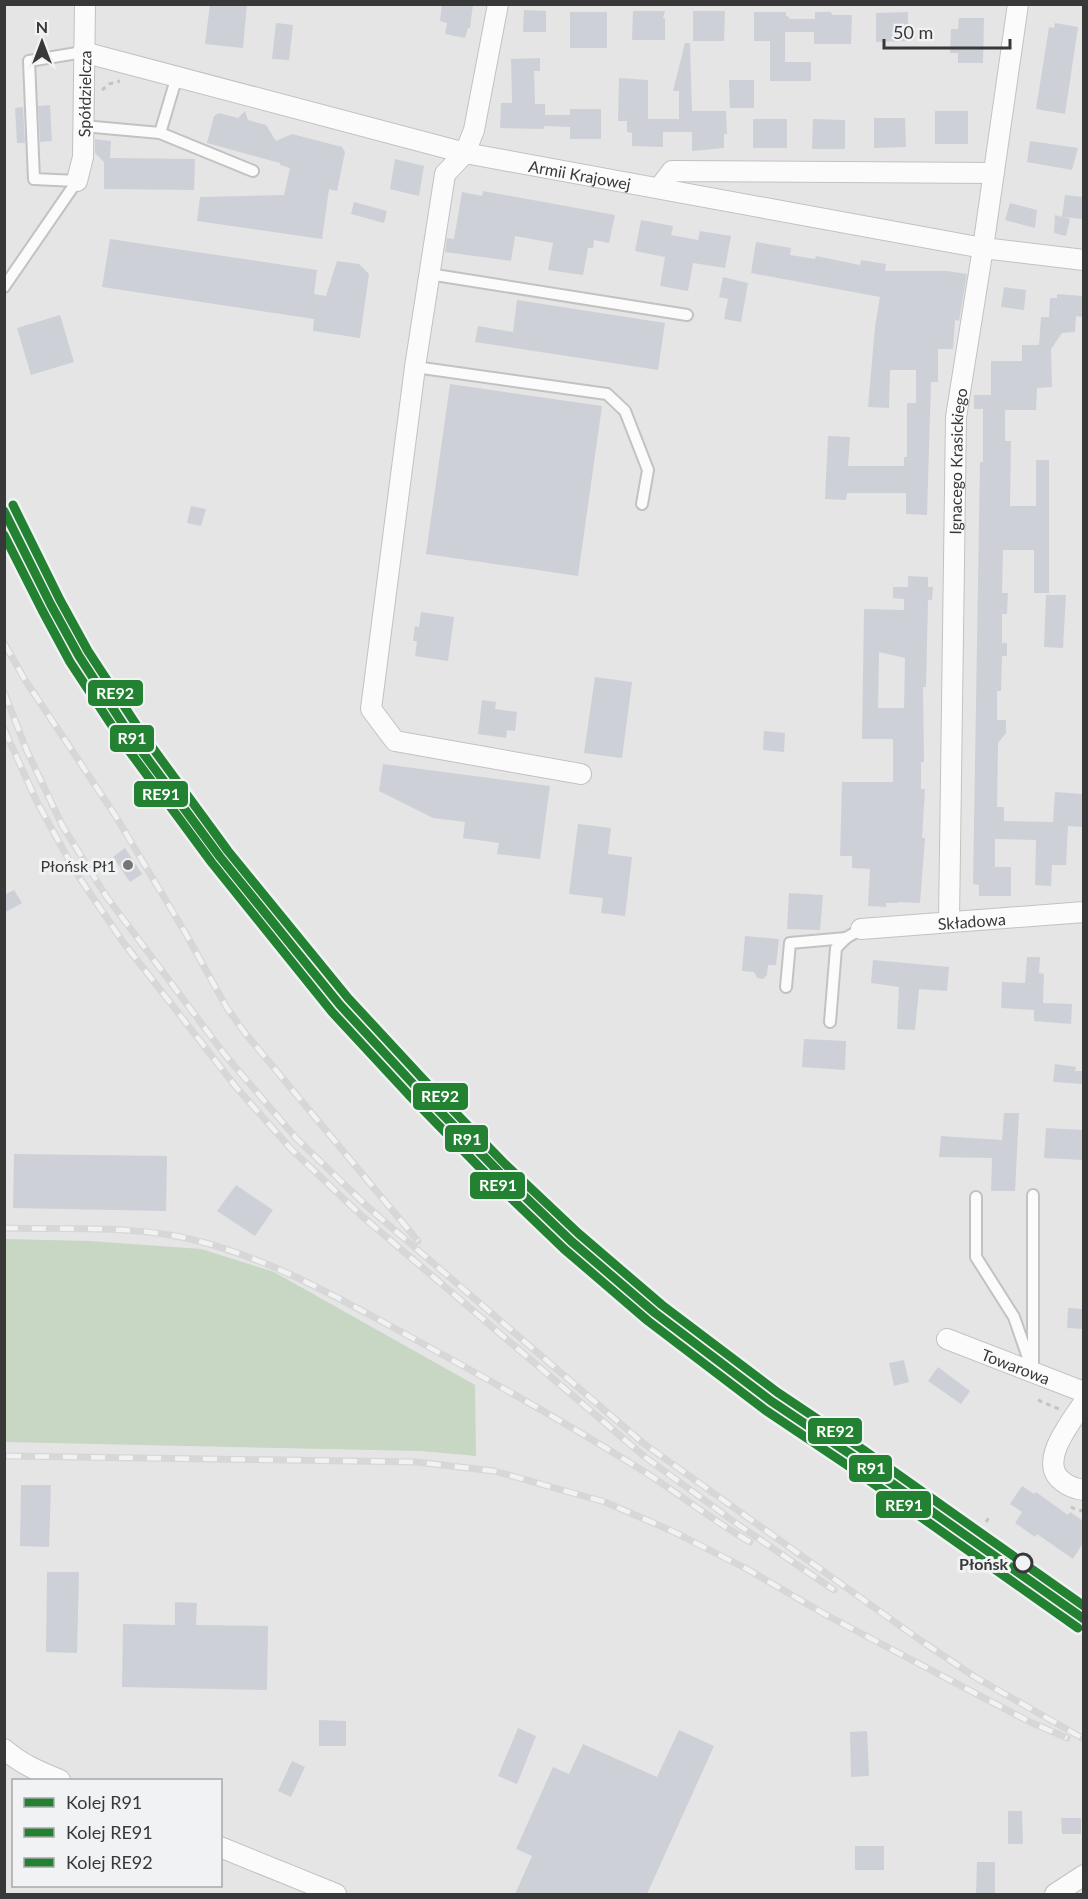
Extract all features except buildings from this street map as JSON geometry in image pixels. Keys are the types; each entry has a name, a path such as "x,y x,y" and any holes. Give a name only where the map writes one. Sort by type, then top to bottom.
{"street":[{"name":"Spółdzielcza","path":"77,181 83,157 84,4"},
{"path":"498,4 474,130 465,153 445,174 415,367 371,709 395,741 581,774"},
{"name":"Ignacego Krasickiego","path":"949,921 956,417 1018,4"},
{"name":"Armii Krajowej","path":"83,52 465,153 983,248 1083,260"},
{"path":"659,188 672,171 994,173"},
{"name":"Składowa","path":"854,933 949,921 1083,912"},
{"name":"Towarowa","path":"947,1339 1083,1392"},
{"path":"1083,1402 1056,1446 1052,1458 1054,1472 1060,1479 1069,1486 1083,1490"},
{"path":"4,1749 15,1758 58,1779"},
{"path":"222,1848 336,1894"},
{"path":"1055,1894 1083,1875"}],"lane":[{"path":"77,181 34,179 29,62 83,52"},
{"path":"160,133 177,76"},
{"path":"83,126 160,133 253,171"},
{"path":"4,287 77,181"},
{"path":"429,274 687,315"},
{"path":"415,367 608,394 625,411 648,470 642,504"},
{"path":"786,987 790,943 854,933"},
{"path":"830,1023 836,948 854,933"},
{"path":"1033,1195 1033,1372"},
{"path":"976,1197 976,1257 1014,1317 1033,1372"}],"path":[{"path":"98,94 110,84 122,81"},
{"path":"986,1522 990,1516"}],"green space":[{"path":"5,1239 89,1241 201,1249 274,1272 475,1385 476,1456 421,1451 5,1442"}],"railway":[{"path":"4,643 25,680 115,815 227,1008 245,1033 418,1241"},
{"path":"4,692 27,751 62,825 106,896 225,1055 297,1139 370,1209 643,1443 975,1677 1084,1739"},
{"path":"4,729 37,802 75,871 123,942 236,1087 291,1149 363,1217 645,1457 834,1590"},
{"path":"4,1228 121,1230 168,1235 216,1246 265,1264 361,1310 546,1412 640,1469 750,1542"},
{"path":"7,1456 416,1462 494,1471 605,1502 672,1531 1030,1722 1067,1738"}],"rail line":[{"name":"RE92","path":"13,505 88,651 141,732 228,851 348,998 505,1164 578,1233 662,1305 777,1392 862,1449 1084,1606"},
{"name":"R91","path":"4,511 79,656 132,738 220,857 309,967 340,1005 416,1087 571,1241 655,1313 771,1401 856,1458 1084,1619"},
{"name":"RE91","path":"4,535 70,662 124,744 212,863 332,1012 490,1178 564,1249 648,1321 765,1410 850,1467 1078,1628"}],"place":[{"name":"Płońsk Pł1","path":"128,865"},
{"name":"Płońsk","path":"1023,1563"}]}
